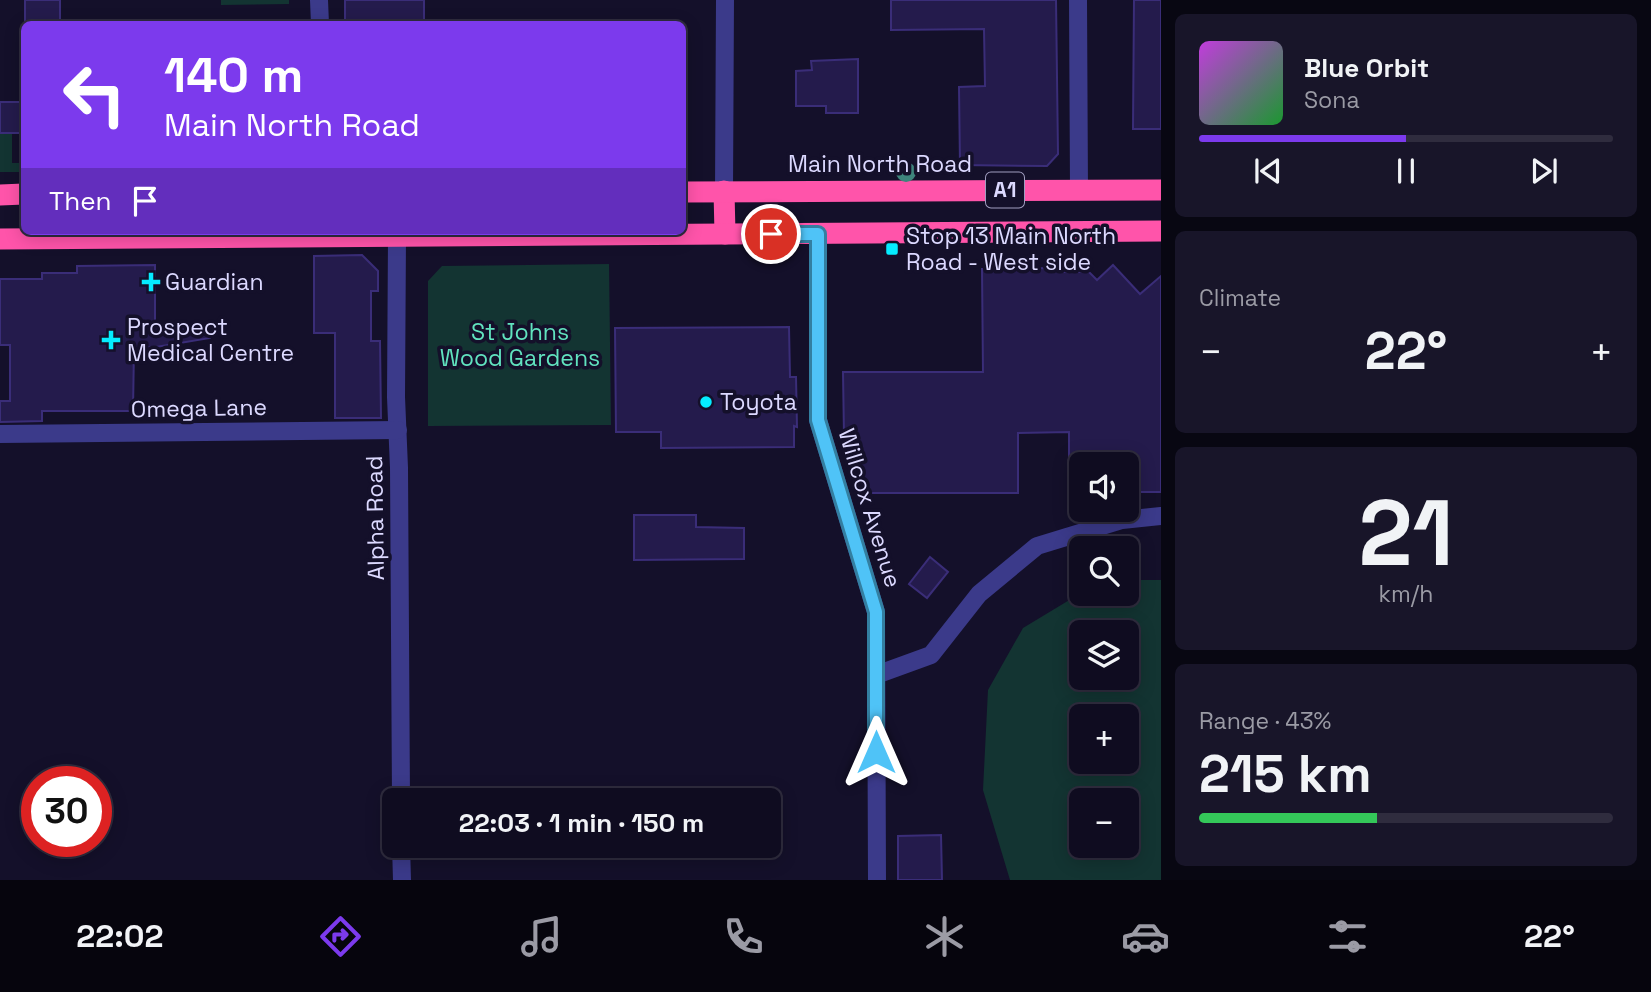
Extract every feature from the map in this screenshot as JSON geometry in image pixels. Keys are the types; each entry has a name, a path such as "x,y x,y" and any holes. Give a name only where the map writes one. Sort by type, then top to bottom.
{"highway":[{"name":"Main North Road","path":"686,192 1161,190"},
{"path":"724,191 725,234"},
{"path":"0,195 21,194"},
{"name":"A1","path":"686,234 1161,231"},
{"name":"A1","path":"0,239 318,235"}],"street":[{"path":"319,0 320,21"},
{"path":"724,191 725,0"},
{"path":"1078,0 1079,190"},
{"name":"Willcox Avenue","path":"818,234 818,420 876,612 877,880"},
{"name":"Alpha Road","path":"397,235 396,397 401,788"},
{"name":"Omega Lane","path":"0,434 398,430"},
{"path":"876,675 931,655 979,594 1037,547 1122,520 1161,516"},
{"path":"401,858 402,880"}],"green space":[{"path":"221,0 289,0 289,4 221,5"},
{"path":"0,133 12,133 12,163 21,163 21,172 0,172"},
{"name":"St Johns Wood Gardens","path":"609,264 611,425 428,426 428,281 442,266"},
{"path":"1139,580 1161,580 1161,880 1010,880 983,790 988,690 1023,628 1069,600 1069,606 1139,606"}],"building":[{"path":"25,0 60,0 60,21 25,21"},
{"path":"345,0 424,0 424,21 345,21"},
{"path":"891,0 1056,0 1058,154 1047,166 960,165 959,87 985,86 984,29 891,30"},
{"path":"1134,0 1161,0 1161,129 1133,129"},
{"path":"858,59 858,113 826,113 826,106 796,106 796,71 812,70 811,61"},
{"path":"0,102 21,102 21,133 0,133"},
{"path":"362,255 378,271 378,291 371,291 371,341 380,341 381,418 335,418 335,333 314,333 314,256"},
{"name":"Prospect Medical Centre","path":"155,265 155,325 210,333 210,338 156,347 134,347 133,411 42,411 42,421 0,422 0,401 10,401 10,345 0,345 0,279 42,279 42,273 77,273 77,266"},
{"path":"1113,265 1140,294 1161,276 1161,492 1139,492 1139,452 1069,452 1069,432 1018,433 1018,493 868,493 844,436 843,372 983,372 982,269 1060,268 1060,272 1089,272 1097,280"},
{"name":"Toyota","path":"789,327 790,377 796,377 797,427 794,426 794,447 661,448 661,432 616,432 615,328"},
{"path":"634,515 696,515 696,527 744,528 744,559 634,560"},
{"path":"930,557 948,572 927,598 909,584"},
{"path":"941,835 942,880 898,880 898,836"}],"place":[{"name":"Stop 13 Main North Road - West side","path":"892,249"},
{"name":"Guardian","path":"151,282"},
{"name":"Prospect Medical Centre","path":"111,340"},
{"name":"Toyota","path":"706,402"}],"route":[{"path":"771,234 818,234 818,420 876,612 876,752"}]}
